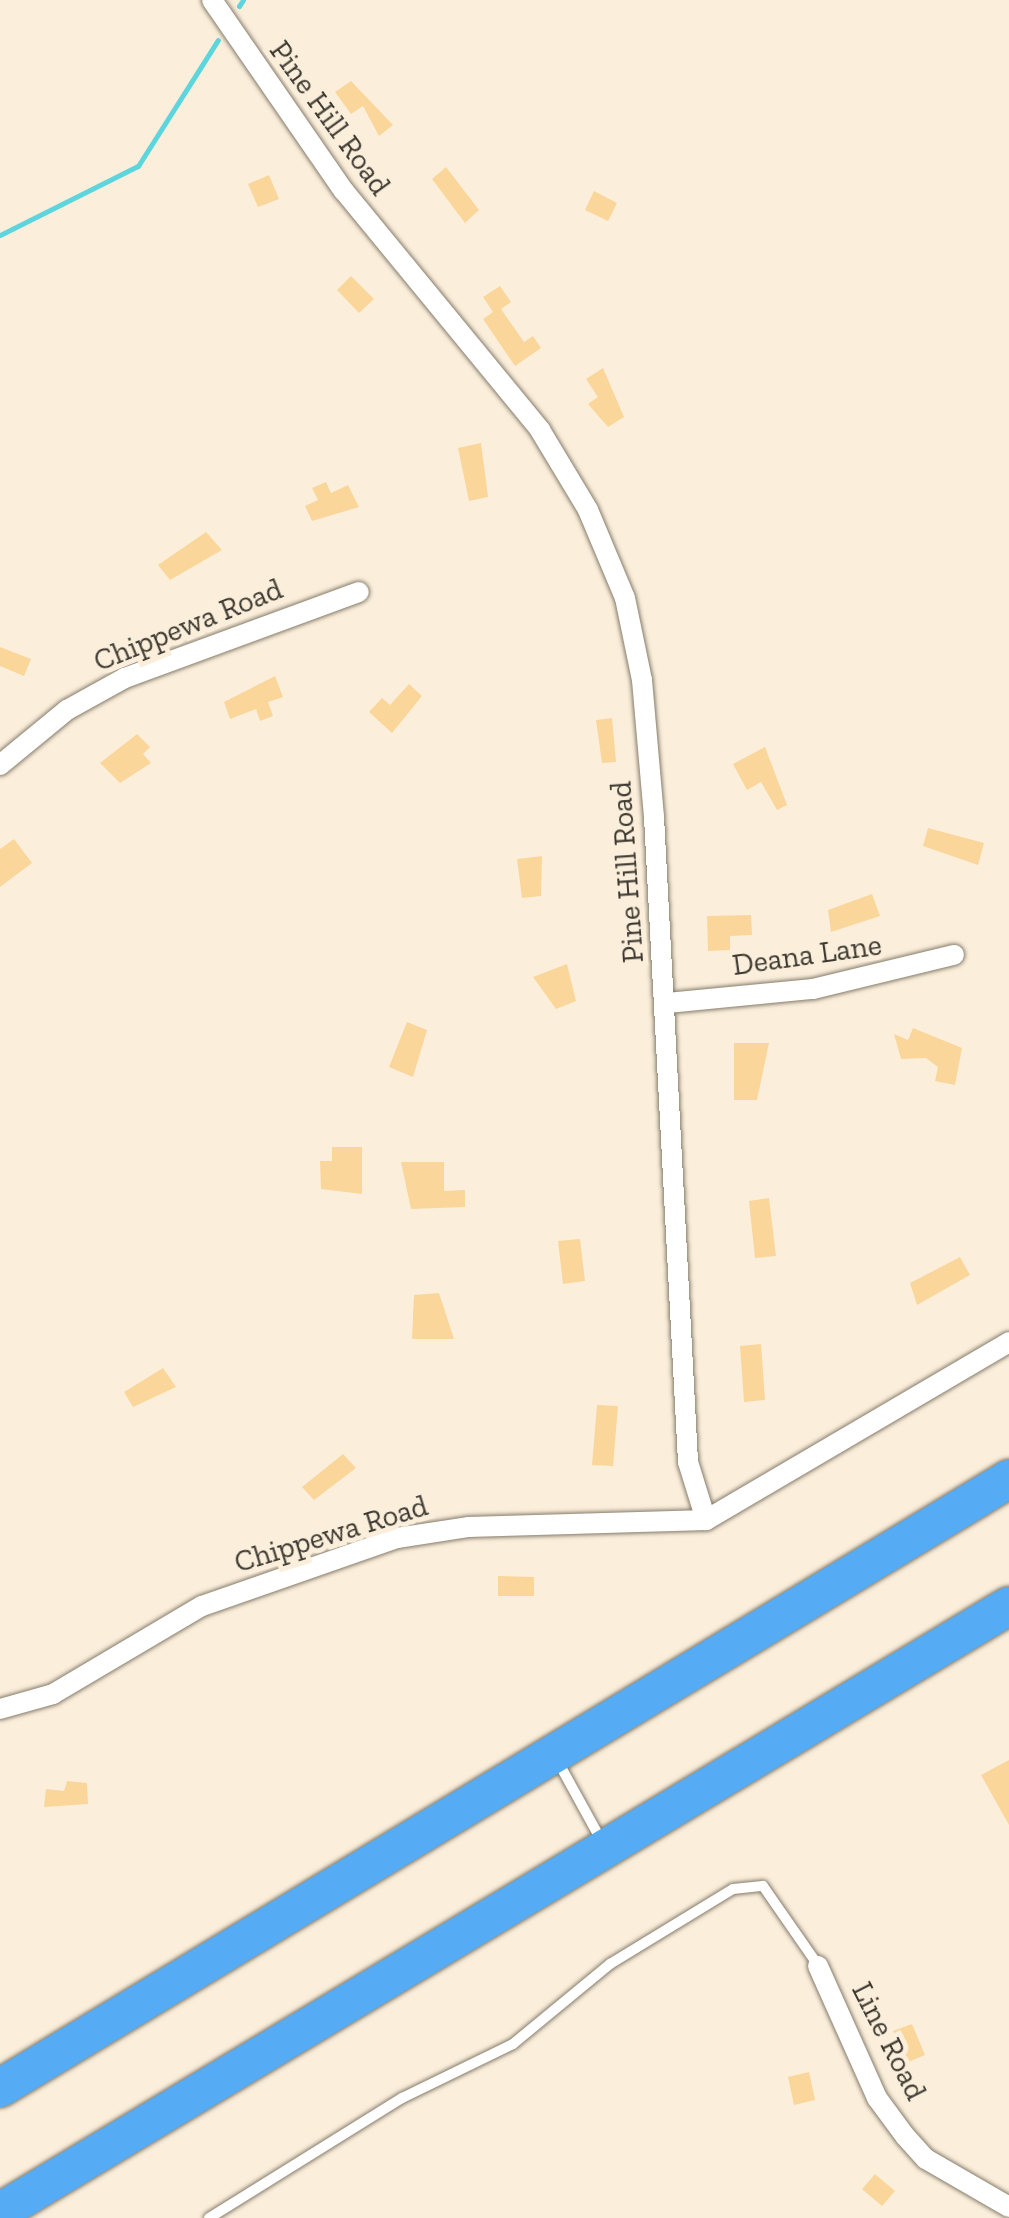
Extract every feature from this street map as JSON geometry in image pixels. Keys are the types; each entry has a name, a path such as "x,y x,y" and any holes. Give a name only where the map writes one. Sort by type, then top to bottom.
{"highway":[{"path":"0,2088 1009,1479"},
{"path":"0,2212 1009,1606"}],"street":[{"name":"Pine Hill Road","path":"212,0 344,191 540,430 602,540 642,680 666,1003 688,1462 706,1520"},
{"name":"Chippewa Road","path":"0,765 67,710 125,678 359,592"},
{"name":"Deana Lane","path":"666,1003 832,986 954,956"},
{"path":"706,1520 1009,1342"},
{"name":"Chippewa Road","path":"0,1709 53,1694 202,1606 397,1538 468,1528 706,1520"},
{"name":"Line Road","path":"818,1966 877,2098 905,2136 926,2159 1009,2208"}],"lane":[{"path":"554,1754 606,1850"},
{"path":"209,2218 402,2098 513,2044 610,1964 733,1889 763,1886 818,1966"}],"building":[{"path":"351,81 393,125 379,136 363,106 351,114 335,92"},
{"path":"446,167 479,210 465,223 432,179"},
{"path":"269,175 279,199 258,207 248,184"},
{"path":"594,191 617,203 608,221 585,210"},
{"path":"351,276 374,299 359,313 337,290"},
{"path":"500,286 511,302 501,309 524,342 533,336 541,348 515,366 483,319 493,312 483,297"},
{"path":"603,368 624,417 608,427 588,404 598,397 586,379"},
{"path":"481,443 488,497 469,501 458,448"},
{"path":"326,482 331,493 348,485 359,507 312,521 305,506 318,500 312,488"},
{"path":"206,532 222,550 170,580 158,565"},
{"path":"0,647 31,659 24,676 0,666"},
{"path":"275,676 283,697 268,702 273,716 260,721 256,709 230,719 224,702"},
{"path":"409,684 422,696 392,733 369,712 382,698 390,705"},
{"path":"612,718 616,762 602,763 596,720"},
{"path":"137,734 150,747 143,754 151,763 120,783 100,763"},
{"path":"765,747 787,805 777,810 761,782 747,790 733,764"},
{"path":"928,828 984,843 978,865 923,846"},
{"path":"14,839 32,863 0,887 0,849"},
{"path":"542,856 541,896 522,898 517,859"},
{"path":"872,894 880,916 831,932 828,910"},
{"path":"751,915 752,935 730,936 730,950 708,951 707,916"},
{"path":"567,964 576,1001 556,1009 533,977"},
{"path":"407,1022 427,1030 413,1077 389,1067"},
{"path":"913,1028 962,1048 955,1085 935,1081 938,1067 926,1058 901,1059 894,1034 908,1040"},
{"path":"734,1043 769,1043 757,1100 734,1100"},
{"path":"332,1147 362,1147 362,1194 321,1189 320,1161 332,1161"},
{"path":"401,1162 444,1162 444,1191 465,1190 465,1207 411,1209"},
{"path":"769,1198 776,1256 755,1258 749,1201"},
{"path":"580,1239 585,1281 563,1284 558,1241"},
{"path":"960,1257 970,1275 917,1305 910,1283"},
{"path":"439,1293 454,1339 412,1339 414,1295"},
{"path":"761,1344 765,1400 744,1402 740,1346"},
{"path":"163,1368 176,1387 133,1407 124,1392"},
{"path":"597,1405 618,1406 613,1466 592,1465"},
{"path":"343,1454 356,1468 314,1500 302,1487"},
{"path":"498,1576 534,1577 534,1596 498,1596"},
{"path":"1009,1760 1009,1825 981,1775"},
{"path":"67,1781 87,1783 88,1804 44,1807 46,1789 64,1791"},
{"path":"912,2024 925,2055 906,2063 893,2031"},
{"path":"809,2072 815,2100 794,2105 788,2077"},
{"path":"875,2174 895,2191 882,2206 862,2189"}],"waterway":[{"path":"239,6 243,0"},
{"path":"0,235 138,166 218,40"}]}
